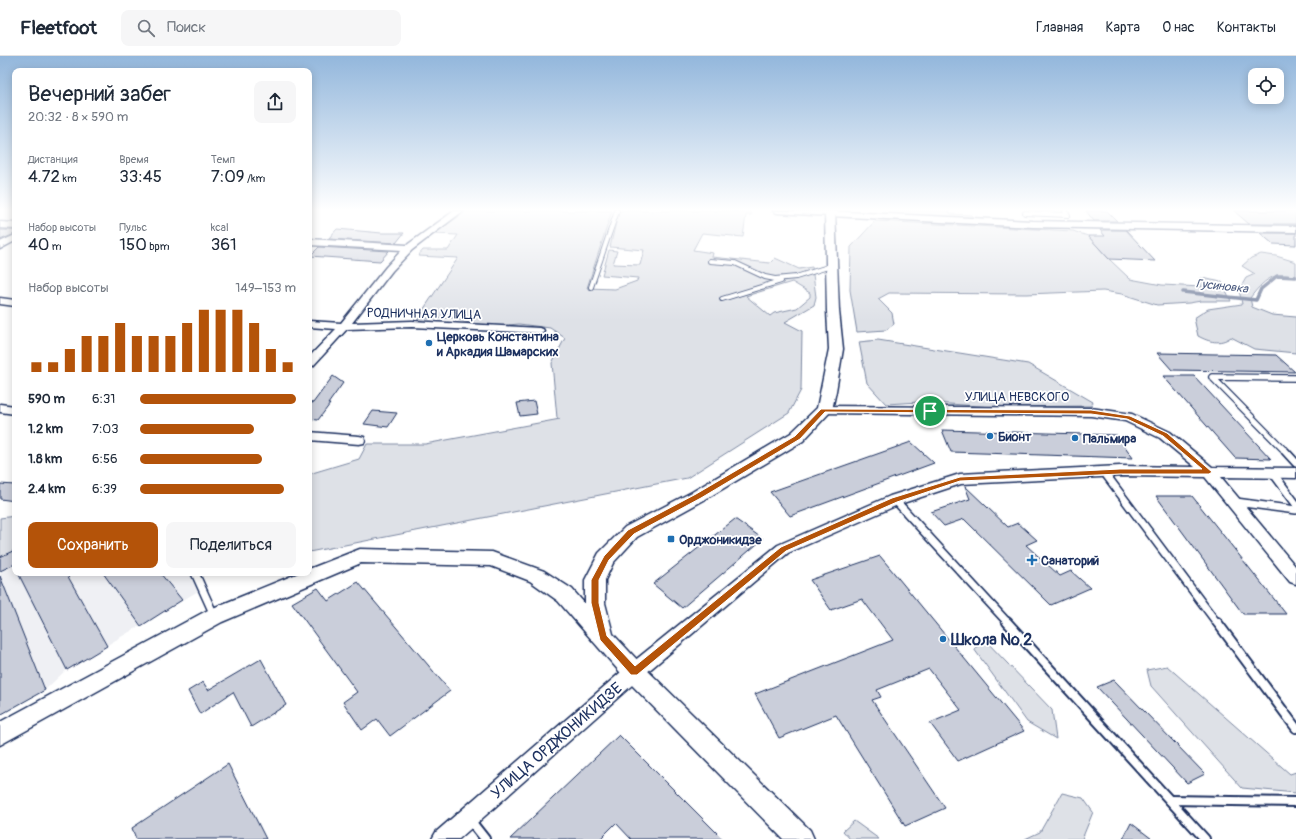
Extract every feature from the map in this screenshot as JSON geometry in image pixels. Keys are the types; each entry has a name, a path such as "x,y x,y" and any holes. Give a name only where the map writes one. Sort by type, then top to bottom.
{"street":[{"path":"401,248 409,248"},
{"path":"312,361 344,326 389,269 409,248"},
{"path":"603,638 595,603 595,580 606,558 631,532 705,492 797,437 824,410 829,391 836,349 831,248"},
{"path":"0,302 12,303"},
{"name":"РОДНИЧНАЯ УЛИЦА","path":"312,324 344,326 412,324 539,331"},
{"path":"0,408 12,410"},
{"name":"УЛИЦА НЕВСКОГО","path":"824,410 1091,412 1128,417 1165,435 1209,472 1296,578"},
{"path":"312,436 359,440"},
{"name":"УЛИЦА ОРДЖОНИКИДЗЕ","path":"443,839 634,672 783,549 894,500 960,479 1104,472 1296,473"},
{"path":"312,576 360,556 492,559 537,576 565,595 634,672 801,839"},
{"path":"0,734 215,616 312,576"}],"lane":[{"path":"591,287 604,248"},
{"path":"710,260 735,263 765,277 775,279 796,276"},
{"path":"722,299 831,266"},
{"path":"1296,378 1212,377 1296,462"},
{"path":"1104,472 1296,728"},
{"path":"1273,473 1296,504"},
{"path":"894,500 1205,839"},
{"path":"1234,502 1296,510"},
{"path":"196,576 215,616"},
{"path":"1170,800 1296,802"},
{"path":"467,817 485,839"}],"shaded area":[{"path":"450,248 600,248 587,288 615,289 637,281 638,278 602,275 609,250 617,251 613,264 640,265 644,250 616,248 694,248 693,250 713,253 712,257 770,263 775,258 799,269 812,267 816,297 814,305 785,322 802,331 801,390 789,413 687,478 312,551 312,473 359,459 367,444 425,444 560,419 557,418 552,363 565,338 550,328 519,324 497,326 475,325 454,318 417,319 458,258 418,256 423,250 448,250","holes":["792,282 810,293 810,297 797,308 774,313 770,316 746,296"]},
{"path":"851,248 1099,248 1130,279 1162,285 1202,287 1201,278 1222,282 1231,301 1201,301 1157,305 1122,294 1103,291 1026,294 889,293 878,299 892,313 894,324 886,330 857,332 850,290"},
{"path":"1261,254 1276,256 1296,262 1296,277 1281,275 1270,278 1264,282 1250,298 1252,307 1272,315 1296,317 1296,353 1254,349 1231,337 1227,340 1214,342 1198,336 1194,318 1208,309 1242,304 1239,290 1246,278 1255,274 1242,266 1251,258"},
{"path":"878,340 1028,364 1093,402 1091,406 993,407 920,402 886,404 867,383 859,342"},
{"path":"12,516 12,553 0,566 0,518"},
{"path":"12,553 12,576 195,576 205,587 67,669 45,690 0,715 0,566"},
{"path":"985,640 1052,710 1056,739 1027,722 974,649"},
{"path":"1167,666 1290,774 1296,772 1296,793 1242,788 1151,686 1147,670"},
{"path":"1062,793 1083,798 1093,812 1082,839 1025,839 1040,832"},
{"path":"854,821 879,839 850,839 843,831"}],"building":[{"path":"318,248 389,251 380,261 312,256 312,254"},
{"path":"1099,248 1142,248 1155,261 1109,259"},
{"path":"1157,353 1276,355 1295,372 1172,370"},
{"path":"333,376 343,383 318,420 312,419 313,403"},
{"path":"1163,376 1194,376 1271,459 1235,458"},
{"path":"534,401 537,414 520,416 517,403"},
{"path":"373,411 397,413 388,427 364,424"},
{"path":"942,430 1117,435 1133,458 951,452"},
{"path":"911,442 934,463 790,516 770,492"},
{"path":"0,484 12,485 12,501 0,499"},
{"path":"965,486 1008,527 1018,523 1037,540 1026,545 1060,576 1071,571 1090,588 1051,605 964,519 944,526 931,512 970,499"},
{"path":"1156,496 1192,496 1286,614 1243,614"},
{"path":"735,519 763,539 682,608 653,584"},
{"path":"12,551 12,565 0,571 0,557"},
{"path":"880,556 1024,731 958,761 930,723 961,710 929,669 877,690 881,697 872,700 945,808 905,826 836,715 779,738 755,694 893,640 862,599 831,610 810,580"},
{"path":"0,576 45,690 0,715"},
{"path":"20,576 68,576 107,646 67,670"},
{"path":"105,576 162,576 182,600 141,626"},
{"path":"358,582 450,691 390,736 377,719 362,730 343,702 357,692 292,603 318,588 328,601"},
{"path":"261,659 286,705 251,727 233,692 200,714 188,691 203,682 208,690"},
{"path":"1114,680 1205,774 1187,783 1097,687"},
{"path":"619,735 723,839 631,839 616,823 600,839 510,839"},
{"path":"228,764 266,839 136,839 132,828"},
{"path":"1131,823 1152,839 1123,839"}],"waterway":[{"name":"Гусиновка","path":"1183,292 1256,300 1261,289 1277,276 1296,277"}],"place":[{"name":"Церковь Константина и Аркадия Шамарских","path":"429,343"},
{"name":"Бионт","path":"990,436"},
{"name":"Пальмира","path":"1075,438"},
{"name":"Орджоникидзе","path":"671,539"},
{"name":"Санаторий","path":"1032,560"},
{"name":"Школа № 2","path":"943,639"}],"route":[{"path":"824,410 930,411 1091,412 1128,417 1165,435 1209,472 1120,472 960,479 894,500 783,549 634,672 603,638 595,603 595,580 606,558 631,532 749,467 797,437 824,410"}]}
